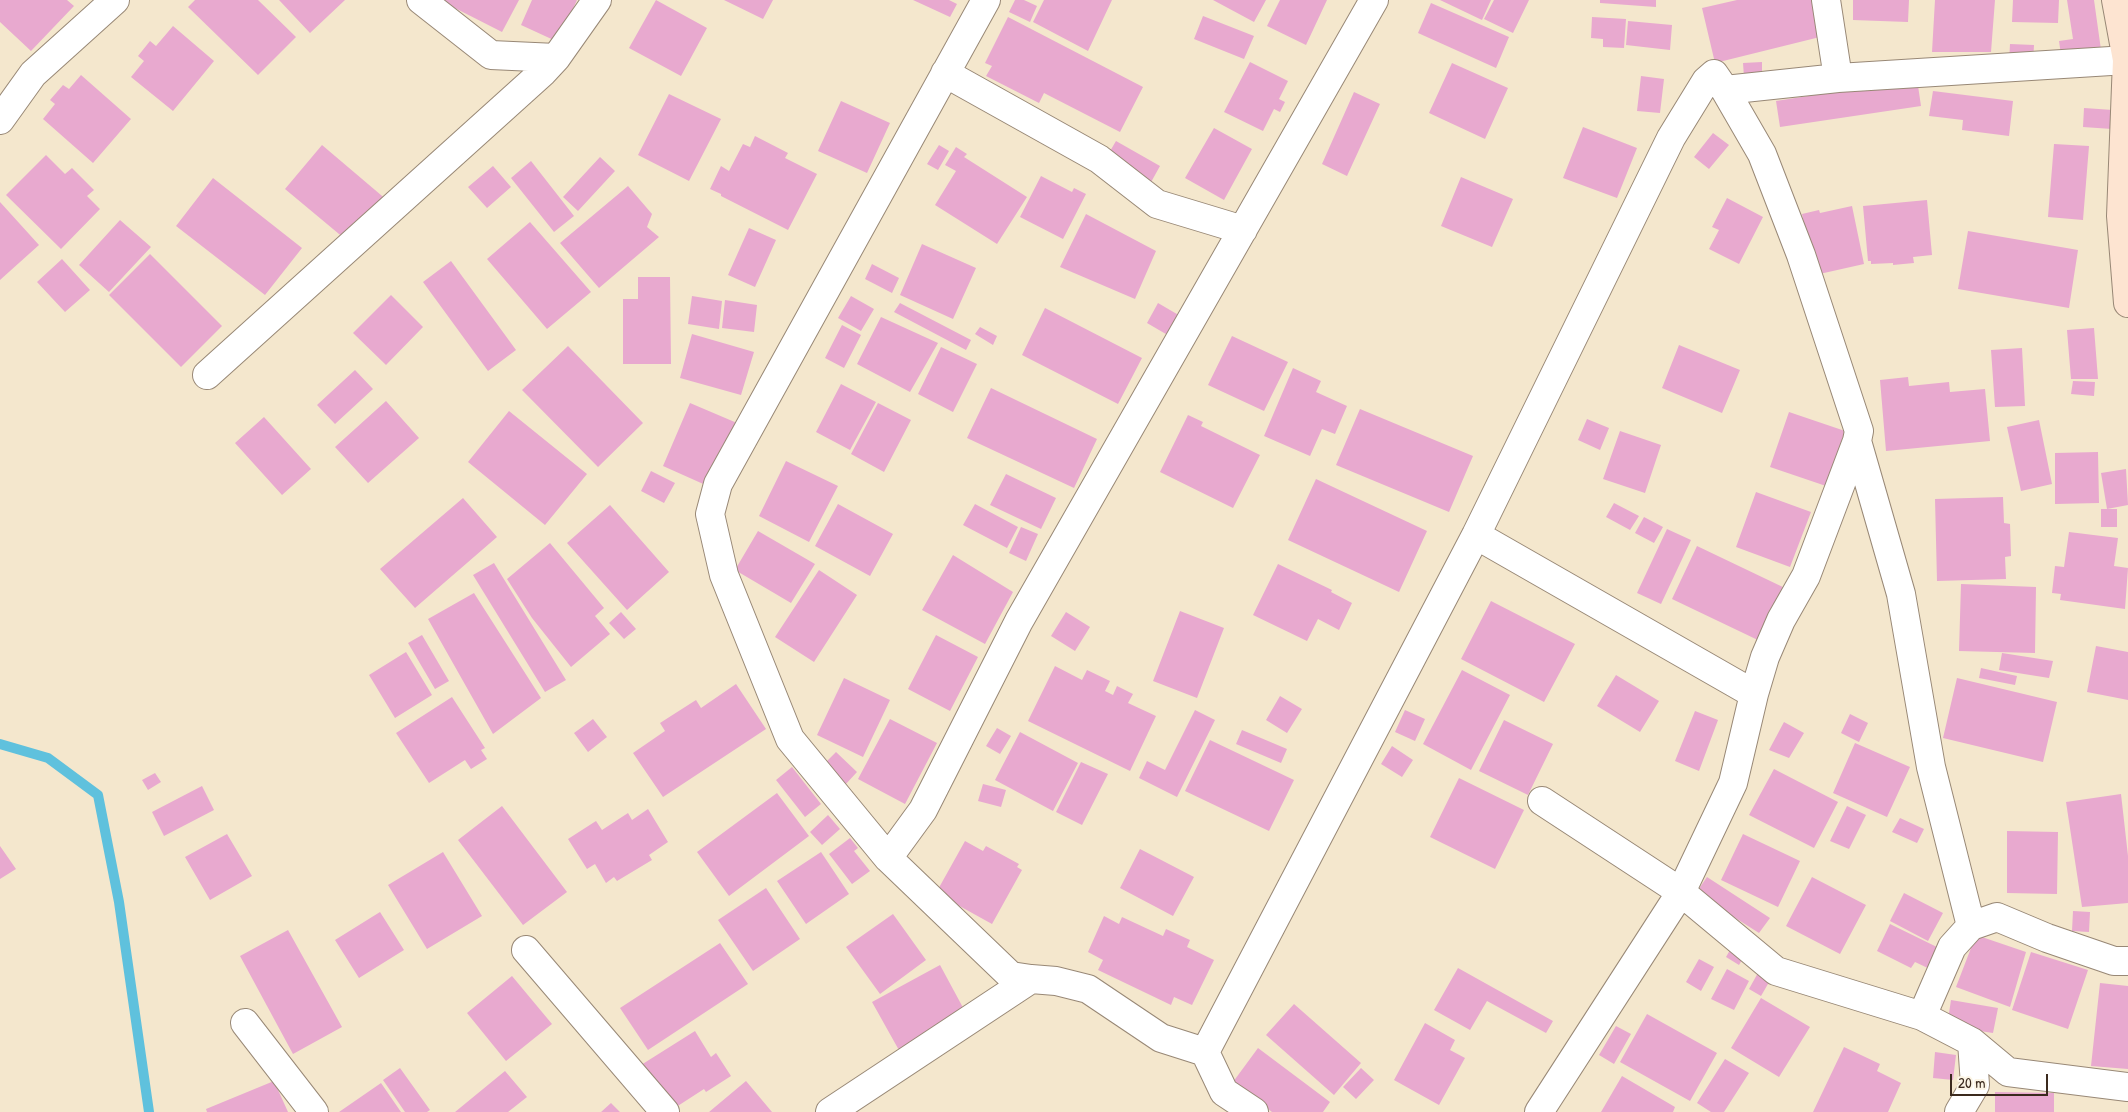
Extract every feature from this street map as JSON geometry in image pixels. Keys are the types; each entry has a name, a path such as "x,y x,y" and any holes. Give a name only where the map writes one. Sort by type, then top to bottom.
{"street":[{"path":"0,120 32,74 115,0"},
{"path":"421,0 491,55 556,58"},
{"path":"208,374 543,72 556,58 597,0"},
{"path":"986,0 718,484 710,514 724,575 790,739 888,858 1011,976 1056,981 1088,989 1161,1038 1205,1052 1224,1092 1254,1112"},
{"path":"888,858 923,810 1019,621 1374,0"},
{"path":"1826,0 1838,78"},
{"path":"2116,0 2127,60 2125,216 2128,303"},
{"path":"1725,90 1838,78 2127,60"},
{"path":"945,73 1099,159 1157,204 1243,230"},
{"path":"1205,1052 1476,535 1671,138 1706,81 1714,74 1762,154 1801,255 1859,431 1857,441 1806,576 1781,620 1765,658 1754,694 1733,783 1681,892 1539,1112"},
{"path":"1857,441 1901,594 1931,767 1972,926"},
{"path":"1476,535 1754,694"},
{"path":"1542,801 1681,892 1776,971 1922,1016 1972,1042 2008,1072 2128,1087"},
{"path":"1922,1016 1952,947 1972,926 1997,917 2047,938 2114,961 2128,961"},
{"path":"526,950 665,1112"},
{"path":"830,1112 1031,979"},
{"path":"245,1023 314,1112"},
{"path":"1959,1112 1975,1085 1972,1042"}],"building":[{"path":"0,0 67,0 74,6 31,51 0,22"},
{"path":"195,0 258,0 296,37 258,75 188,7"},
{"path":"279,0 345,0 310,33"},
{"path":"444,0 519,0 502,32 443,2"},
{"path":"532,0 577,0 558,42 521,25"},
{"path":"656,0 707,28 681,76 629,48"},
{"path":"724,0 773,0 763,19"},
{"path":"913,0 949,0 957,4 950,17"},
{"path":"1015,0 1024,0 1037,6 1030,22 1009,12"},
{"path":"1044,0 1112,0 1088,51 1033,22"},
{"path":"1213,0 1266,0 1254,22"},
{"path":"1280,0 1327,0 1306,45 1267,26"},
{"path":"1440,0 1491,0 1482,20"},
{"path":"1494,0 1529,0 1513,33 1484,19"},
{"path":"1600,0 1656,0 1656,7 1600,3"},
{"path":"1737,0 1821,0 1828,35 1715,63 1702,8"},
{"path":"1853,0 1909,0 1908,22 1853,20"},
{"path":"1935,0 1995,0 1991,52 1932,52"},
{"path":"2013,0 2059,0 2058,23 2012,22"},
{"path":"2067,0 2094,0 2102,57 2062,62 2059,41 2073,39"},
{"path":"1431,3 1509,37 1496,68 1418,33"},
{"path":"1203,16 1254,36 1244,59 1194,39"},
{"path":"1008,17 1143,87 1120,132 1044,93 1039,103 986,76 992,66 985,63"},
{"path":"1592,17 1626,19 1624,48 1603,47 1603,39 1591,38"},
{"path":"1628,21 1672,25 1670,50 1626,45"},
{"path":"173,26 214,61 173,111 131,77 144,61 138,56 150,41 156,46"},
{"path":"2010,44 2034,45 2033,64 2009,63"},
{"path":"1250,62 1288,81 1279,99 1285,102 1280,112 1274,109 1263,131 1224,112"},
{"path":"1762,62 1762,77 1744,77 1743,63"},
{"path":"1452,63 1508,88 1485,139 1429,113"},
{"path":"81,75 131,119 93,163 43,119 55,104 50,100 63,85 69,89"},
{"path":"1641,76 1664,79 1660,113 1637,111"},
{"path":"1917,79 1921,106 1780,127 1776,101"},
{"path":"1933,91 2013,101 2009,136 1962,130 1963,120 1929,116"},
{"path":"1354,92 1380,104 1347,176 1322,164"},
{"path":"669,94 721,119 689,181 638,155"},
{"path":"841,101 890,123 867,173 818,151"},
{"path":"2084,108 2113,110 2112,129 2083,127"},
{"path":"1583,127 1637,148 1617,198 1563,178"},
{"path":"1214,128 1252,149 1224,200 1185,178"},
{"path":"1713,133 1729,145 1709,169 1694,157"},
{"path":"755,136 788,153 785,158 817,174 788,230 710,189 721,166 729,171 743,144 750,147"},
{"path":"1116,141 1160,166 1150,184 1106,158"},
{"path":"2054,144 2089,146 2083,220 2048,217"},
{"path":"322,145 388,201 351,244 285,189"},
{"path":"939,145 949,151 938,170 927,164"},
{"path":"956,147 967,154 964,157 1027,197 997,244 935,205 956,171 945,165"},
{"path":"46,155 65,174 72,168 94,190 87,196 100,209 61,249 6,195"},
{"path":"600,157 615,171 578,211 563,197"},
{"path":"531,161 574,216 554,232 511,178"},
{"path":"493,166 511,187 487,208 468,187"},
{"path":"1041,176 1072,192 1074,188 1086,194 1063,239 1020,217"},
{"path":"1461,177 1513,199 1492,247 1441,226"},
{"path":"213,178 302,248 265,295 176,226"},
{"path":"628,186 652,214 647,227 659,237 599,288 560,243"},
{"path":"1727,198 1763,217 1739,264 1709,249 1719,230 1712,227"},
{"path":"1927,200 1932,255 1913,257 1914,263 1893,265 1893,263 1871,264 1871,261 1868,261 1863,206"},
{"path":"0,202 39,245 0,280"},
{"path":"1852,206 1864,264 1815,275 1802,214 1819,210 1820,213"},
{"path":"1086,214 1156,251 1135,299 1060,267"},
{"path":"120,220 151,247 109,292 79,265"},
{"path":"530,222 591,292 547,329 487,259"},
{"path":"749,228 776,240 755,287 728,275"},
{"path":"1968,231 2078,250 2069,308 1958,289"},
{"path":"922,244 976,268 953,319 900,295"},
{"path":"150,254 222,326 181,367 109,295"},
{"path":"62,259 90,290 65,312 37,282"},
{"path":"451,261 516,350 488,371 423,282"},
{"path":"872,264 899,278 892,293 865,279"},
{"path":"638,277 670,277 671,364 623,364 623,299 638,299"},
{"path":"391,295 423,327 386,365 353,333"},
{"path":"692,296 722,301 719,329 688,324"},
{"path":"851,296 874,309 861,331 838,318"},
{"path":"725,300 757,305 754,332 722,328"},
{"path":"900,303 971,340 966,350 894,312"},
{"path":"1158,303 1182,317 1171,337 1147,323"},
{"path":"1045,308 1142,358 1118,404 1022,355"},
{"path":"881,317 938,343 910,392 857,364"},
{"path":"842,325 861,335 844,368 825,358"},
{"path":"980,327 997,336 993,345 975,334"},
{"path":"2094,328 2098,379 2071,379 2067,330"},
{"path":"692,334 754,352 741,395 680,378"},
{"path":"1232,336 1288,362 1264,411 1208,385"},
{"path":"1679,345 1740,370 1722,413 1662,388"},
{"path":"568,346 643,423 598,467 522,390"},
{"path":"941,347 977,364 953,412 918,394"},
{"path":"2022,348 2025,406 1995,407 1991,350"},
{"path":"1293,368 1321,381 1316,392 1347,406 1335,434 1322,429 1310,456 1264,436"},
{"path":"355,370 373,389 335,424 317,405"},
{"path":"1908,377 1909,386 1949,382 1950,392 1985,389 1990,441 1886,451 1880,380"},
{"path":"2073,381 2095,382 2094,396 2071,394"},
{"path":"841,384 876,402 850,450 816,432"},
{"path":"991,388 1097,439 1074,488 967,438"},
{"path":"386,401 419,438 368,483 335,447"},
{"path":"690,403 737,423 710,487 663,466"},
{"path":"878,403 911,420 884,472 851,454"},
{"path":"1360,409 1473,456 1449,512 1336,465"},
{"path":"509,411 587,474 545,525 468,462"},
{"path":"1789,412 1845,431 1826,486 1770,467"},
{"path":"1188,415 1203,422 1201,426 1260,455 1233,508 1160,472"},
{"path":"264,417 311,469 282,495 235,443"},
{"path":"1587,419 1609,428 1600,450 1578,440"},
{"path":"2039,420 2052,484 2021,491 2007,427"},
{"path":"1620,431 1661,445 1645,493 1603,479"},
{"path":"2098,452 2099,503 2055,504 2055,453"},
{"path":"786,461 838,486 809,542 759,516"},
{"path":"2126,469 2128,505 2107,509 2101,473"},
{"path":"651,471 675,483 664,503 641,491"},
{"path":"1006,474 1056,498 1041,529 990,505"},
{"path":"1316,479 1427,531 1399,592 1288,540"},
{"path":"1756,492 1811,512 1790,567 1736,547"},
{"path":"2003,497 2004,523 2010,524 2011,556 2005,557 2006,579 1937,581 1935,499"},
{"path":"463,498 497,537 415,608 380,569"},
{"path":"1614,503 1639,516 1630,530 1606,517"},
{"path":"838,504 893,534 870,576 815,546"},
{"path":"975,504 1018,527 1007,548 963,525"},
{"path":"610,505 669,572 627,610 567,543"},
{"path":"2101,509 2117,509 2117,527 2101,527"},
{"path":"1644,517 1663,527 1654,543 1635,533"},
{"path":"1021,527 1038,534 1026,561 1009,553"},
{"path":"1667,529 1691,540 1661,604 1637,593"},
{"path":"758,531 815,564 791,603 735,570"},
{"path":"2069,532 2118,538 2114,566 2128,568 2125,609 2060,600 2061,594 2052,593 2055,566 2064,567"},
{"path":"550,543 604,608 595,616 610,634 571,667 532,618 507,579"},
{"path":"1697,546 1787,589 1762,642 1672,599"},
{"path":"953,555 1013,592 985,644 922,610"},
{"path":"494,563 566,680 545,692 473,575"},
{"path":"1278,564 1332,590 1331,592 1352,603 1339,630 1318,619 1307,641 1253,615"},
{"path":"819,570 857,595 814,662 775,637"},
{"path":"1961,584 2036,587 2035,653 1959,651"},
{"path":"474,593 541,698 493,734 428,619"},
{"path":"1491,601 1575,644 1544,702 1461,659"},
{"path":"1180,611 1224,628 1197,698 1153,681"},
{"path":"621,612 636,629 624,639 609,623"},
{"path":"1066,612 1090,627 1075,651 1051,636"},
{"path":"422,635 449,681 435,689 408,643"},
{"path":"936,635 978,657 950,711 908,689"},
{"path":"2096,646 2128,652 2128,700 2087,692"},
{"path":"406,652 432,695 395,718 369,675"},
{"path":"2002,653 2053,661 2049,678 1999,670"},
{"path":"1055,666 1082,680 1087,670 1110,681 1105,691 1113,695 1117,686 1133,694 1128,703 1156,716 1130,771 1028,721"},
{"path":"1981,668 2017,676 2015,685 1979,678"},
{"path":"1462,670 1510,695 1471,770 1423,744"},
{"path":"1616,675 1659,701 1640,732 1597,706"},
{"path":"844,678 890,700 863,757 817,735"},
{"path":"1957,678 2057,702 2043,762 1943,738"},
{"path":"736,684 766,729 663,797 633,753 665,731 660,723 696,700 701,708"},
{"path":"1280,696 1302,709 1287,733 1266,720"},
{"path":"452,697 485,748 481,750 487,759 471,769 465,760 429,783 396,733"},
{"path":"1195,710 1215,720 1177,797 1139,778 1147,761 1165,770"},
{"path":"1405,710 1425,719 1415,741 1395,732"},
{"path":"1695,711 1718,720 1699,771 1675,761"},
{"path":"1850,714 1868,723 1859,742 1841,733"},
{"path":"593,719 607,737 588,752 574,733"},
{"path":"890,719 937,743 905,804 858,779"},
{"path":"1504,720 1553,744 1528,795 1479,771"},
{"path":"1784,722 1804,733 1789,758 1769,750"},
{"path":"997,728 1011,736 1000,754 986,746"},
{"path":"1242,730 1287,749 1281,763 1236,744"},
{"path":"1020,732 1078,763 1053,811 995,780"},
{"path":"1210,740 1294,780 1269,831 1185,791"},
{"path":"1855,743 1910,767 1887,817 1833,793"},
{"path":"1392,746 1413,760 1402,777 1381,764"},
{"path":"836,752 857,772 845,785 824,764"},
{"path":"1081,762 1108,774 1082,825 1056,812"},
{"path":"792,767 821,804 805,817 776,780"},
{"path":"1774,769 1838,802 1814,848 1749,815"},
{"path":"155,773 161,782 148,790 142,780"},
{"path":"1459,778 1524,810 1495,869 1430,837"},
{"path":"983,784 1006,790 1001,807 978,801"},
{"path":"202,786 214,810 164,836 152,812"},
{"path":"777,793 809,836 729,896 697,852"},
{"path":"2121,794 2128,856 2128,903 2082,907 2066,802"},
{"path":"502,806 567,892 523,925 458,840"},
{"path":"1847,806 1866,815 1849,849 1830,841"},
{"path":"648,809 668,842 649,855 652,860 617,881 614,877 606,883 595,864 587,869 568,839 596,821 602,830 628,813 632,820"},
{"path":"828,815 840,829 822,845 810,832"},
{"path":"1900,818 1924,829 1917,843 1892,832"},
{"path":"2007,831 2058,832 2057,894 2007,893"},
{"path":"227,834 252,876 210,900 185,857"},
{"path":"1743,834 1800,861 1778,907 1721,880"},
{"path":"850,838 858,848 854,851 870,871 852,884 829,854"},
{"path":"965,841 983,851 986,846 1019,864 1017,867 1022,870 992,924 936,893"},
{"path":"0,846 16,869 0,879"},
{"path":"1140,849 1194,877 1173,916 1120,888"},
{"path":"443,852 482,916 427,949 388,885"},
{"path":"821,852 849,894 806,924 777,881"},
{"path":"1707,877 1770,918 1759,933 1696,893"},
{"path":"1812,877 1866,905 1840,954 1786,926"},
{"path":"766,888 800,939 753,971 718,920"},
{"path":"1904,893 1943,913 1928,941 1890,921"},
{"path":"2073,911 2090,912 2089,932 2072,931"},
{"path":"380,912 404,950 359,978 335,940"},
{"path":"893,914 926,960 880,994 846,947"},
{"path":"1104,916 1119,924 1122,917 1163,936 1166,929 1190,940 1187,947 1214,960 1192,1005 1174,997 1171,1005 1098,970 1103,960 1088,952"},
{"path":"1890,924 1943,950 1932,970 1915,962 1911,968 1877,951"},
{"path":"288,930 342,1027 293,1054 240,956"},
{"path":"1976,935 2026,952 2010,1007 1956,987"},
{"path":"720,943 748,984 648,1050 620,1008"},
{"path":"1730,950 1743,958 1739,965 1726,957"},
{"path":"2031,952 2088,970 2068,1029 2012,1010"},
{"path":"1699,959 1714,967 1701,991 1686,982"},
{"path":"940,965 967,1015 900,1052 872,1002"},
{"path":"1458,968 1553,1021 1546,1033 1487,1001 1470,1030 1434,1010"},
{"path":"1727,969 1749,981 1734,1010 1711,999"},
{"path":"1759,971 1772,977 1761,996 1749,989"},
{"path":"512,976 552,1024 506,1061 467,1013"},
{"path":"2100,983 2128,986 2128,1069 2091,1066"},
{"path":"1761,998 1810,1027 1779,1077 1731,1048"},
{"path":"1951,1000 1998,1008 1993,1033 1947,1026"},
{"path":"1294,1004 1361,1063 1334,1095 1266,1035"},
{"path":"1647,1014 1717,1053 1690,1101 1620,1062"},
{"path":"1425,1023 1455,1040 1450,1050 1465,1058 1439,1105 1394,1080"},
{"path":"1616,1026 1631,1034 1614,1064 1599,1055"},
{"path":"695,1031 711,1057 716,1053 731,1076 706,1092 704,1089 670,1111 641,1065"},
{"path":"1844,1047 1880,1064 1877,1071 1901,1083 1888,1112 1813,1112"},
{"path":"1258,1048 1330,1102 1323,1112 1272,1112 1233,1082"},
{"path":"1935,1052 1956,1055 1953,1080 1933,1078"},
{"path":"1725,1059 1749,1073 1724,1112 1711,1112 1697,1103"},
{"path":"400,1068 430,1110 427,1112 405,1112 383,1080"},
{"path":"1361,1068 1374,1080 1356,1099 1343,1087"},
{"path":"505,1071 527,1097 508,1112 455,1112"},
{"path":"1622,1076 1675,1107 1673,1112 1601,1112"},
{"path":"274,1081 288,1112 207,1112 206,1109"},
{"path":"746,1081 772,1112 709,1112"},
{"path":"381,1083 401,1112 339,1112"},
{"path":"1995,1092 2054,1093 2054,1112 1995,1112"},
{"path":"611,1103 620,1112 601,1112"}],"waterway":[{"path":"0,744 48,758 98,795 119,902 149,1112"}]}
